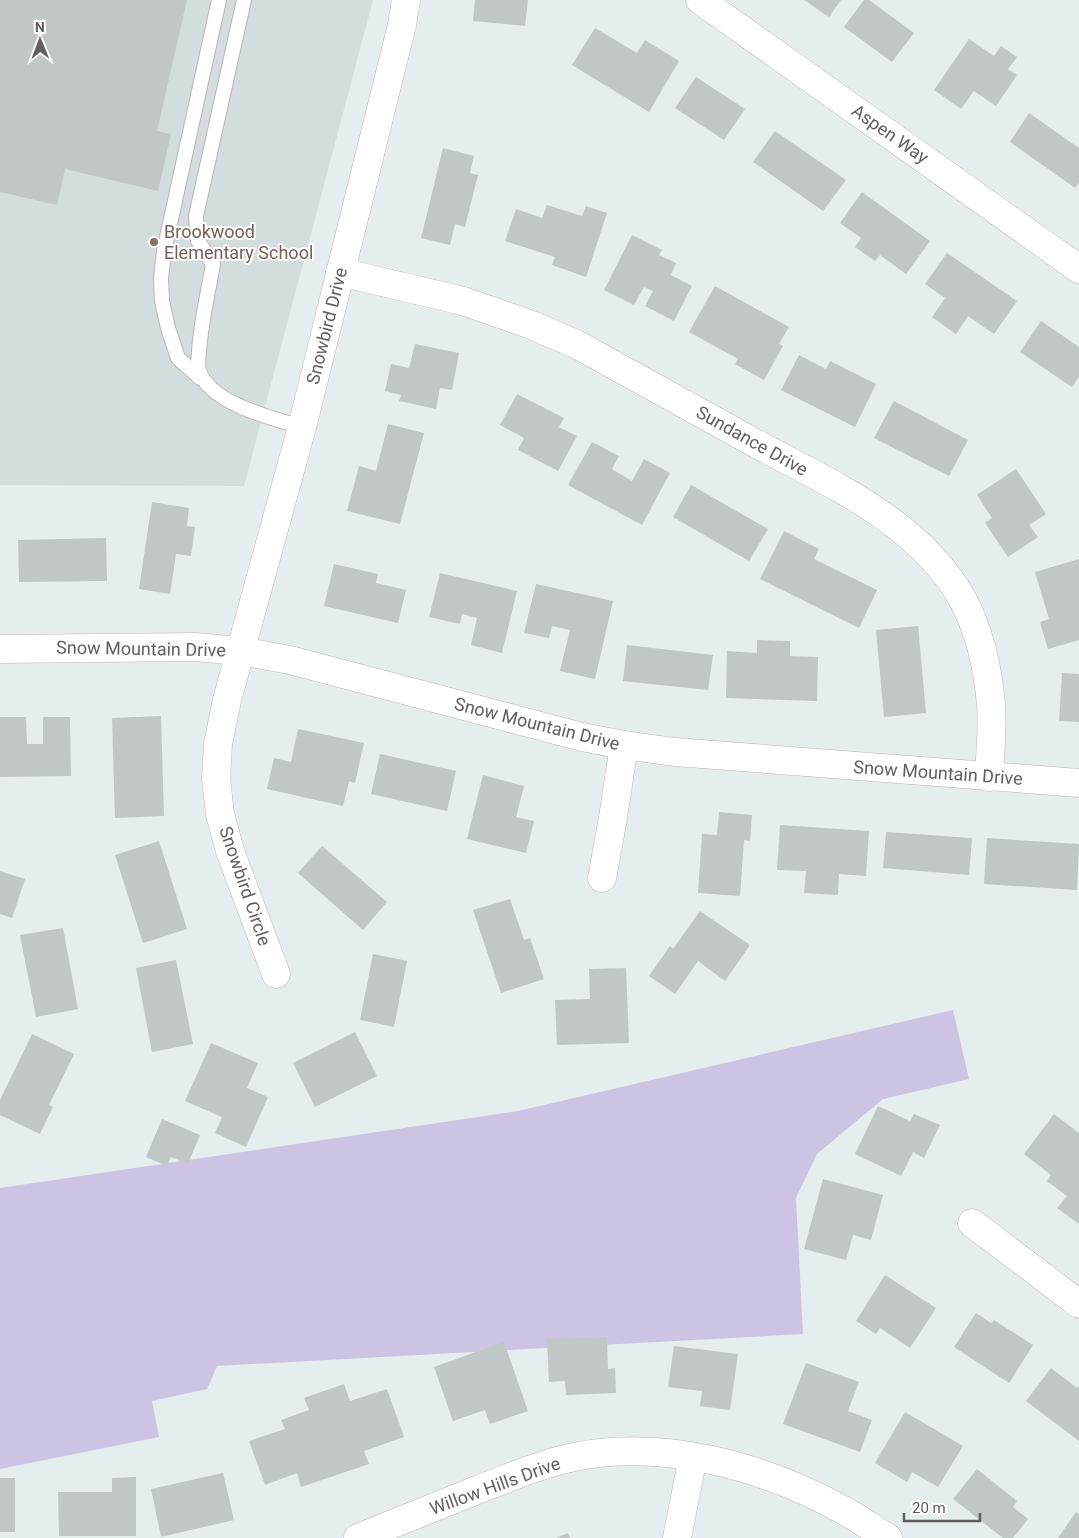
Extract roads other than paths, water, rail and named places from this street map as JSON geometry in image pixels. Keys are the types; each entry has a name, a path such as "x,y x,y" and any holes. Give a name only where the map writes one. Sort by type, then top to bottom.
{"street":[{"name":"Snowbird Drive","path":"240,651 302,427 402,25 406,0"},
{"name":"Aspen Way","path":"700,0 1079,269"},
{"name":"Sundance Drive","path":"340,272 463,301 529,324 576,344 862,502 909,534 937,563 962,600 977,633 986,669 991,707 989,777"},
{"name":"Snow Mountain Drive","path":"0,649 195,647 240,651 290,660 582,737 624,746 675,752 1079,783"},
{"name":"Snowbird Circle","path":"240,651 218,744 216,779 219,806 230,851 276,974"},
{"path":"602,878 624,746"},
{"path":"972,1223 1079,1304"},
{"name":"Willow Hills Drive","path":"358,1538 534,1468 574,1457 616,1451 655,1451 742,1467 792,1485 843,1510 888,1538"},
{"path":"676,1538 693,1457"}],"lane":[{"path":"219,0 164,252 161,278 162,301 168,328 178,358 203,381 227,400 256,413 302,427"},
{"path":"203,381 198,368 200,341 213,264 198,241 196,216 244,0"}],"place":[{"name":"Brookwood Elementary School","path":"154,242"}]}
